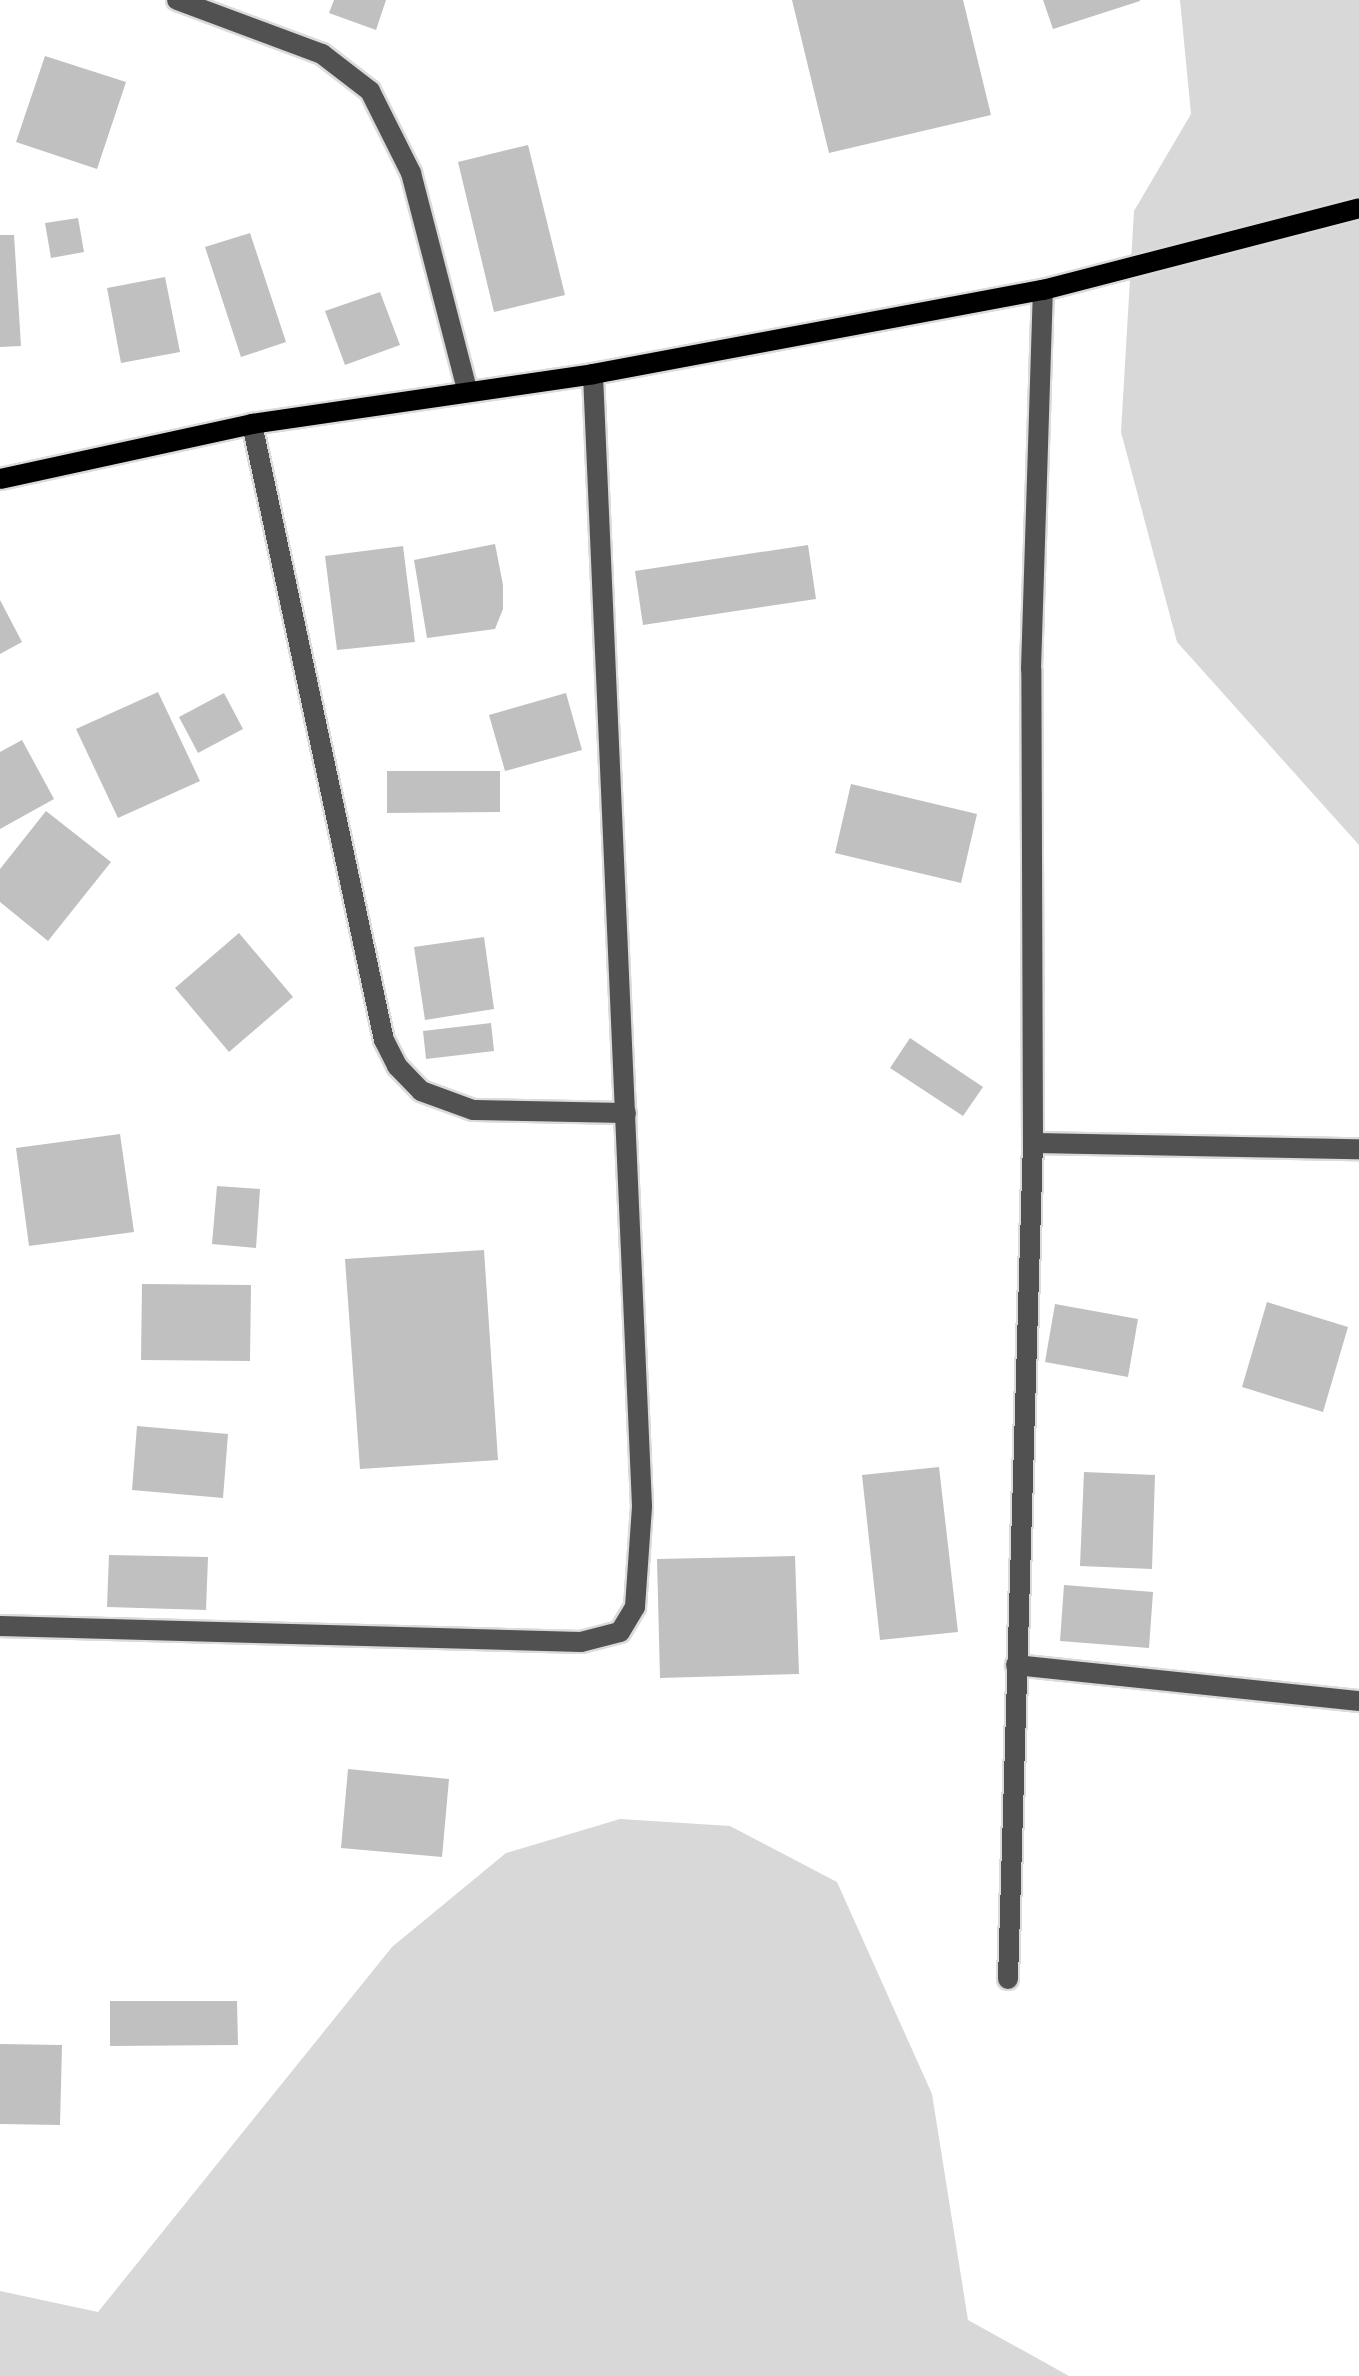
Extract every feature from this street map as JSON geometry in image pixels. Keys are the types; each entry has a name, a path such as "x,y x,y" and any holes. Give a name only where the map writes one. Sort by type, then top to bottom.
{"main road":[{"path":"0,479 252,424 467,390 593,374 1043,290 1350,212"}],"street":[{"path":"177,0 322,54 370,91 411,173 467,390"},
{"path":"1008,1979 1033,1143 1031,669 1043,290"},
{"path":"0,1626 581,1642 620,1632 635,1607 642,1506 593,374"},
{"path":"252,424 384,1040 397,1066 421,1091 473,1110 626,1113"},
{"path":"1033,1143 1359,1149"},
{"path":"1016,1665 1359,1701"}],"shaded area":[{"path":"1180,0 1359,0 1359,845 1177,642 1121,432 1134,211 1191,114"},
{"path":"620,1819 730,1826 837,1882 932,2094 968,2320 1069,2376 0,2376 0,2291 98,2312 392,1947 506,1853"}],"building":[{"path":"334,0 386,0 376,30 329,13"},
{"path":"792,0 963,0 991,115 829,153"},
{"path":"1043,0 1140,0 1140,1 1053,29"},
{"path":"45,56 126,82 97,169 16,142"},
{"path":"528,145 565,295 494,312 458,162"},
{"path":"78,218 84,252 51,258 45,223"},
{"path":"250,233 286,342 241,357 205,247"},
{"path":"0,235 14,235 21,346 0,347"},
{"path":"165,277 180,352 121,363 107,288"},
{"path":"380,292 400,345 345,365 325,311"},
{"path":"495,544 503,585 503,609 495,629 427,638 414,560"},
{"path":"808,545 816,599 643,625 635,571"},
{"path":"403,546 415,642 337,650 325,556"},
{"path":"0,600 22,642 0,654"},
{"path":"158,692 200,781 118,818 76,729"},
{"path":"224,693 243,729 198,753 179,717"},
{"path":"566,693 582,750 505,771 489,715"},
{"path":"22,740 54,799 0,829 0,752"},
{"path":"387,771 500,771 500,812 387,813"},
{"path":"851,784 977,814 961,883 835,853"},
{"path":"46,811 111,862 48,941 0,902 0,869"},
{"path":"239,933 293,997 229,1052 175,988"},
{"path":"484,937 494,1009 425,1020 414,947"},
{"path":"491,1023 494,1051 426,1059 423,1031"},
{"path":"910,1038 983,1087 963,1116 890,1068"},
{"path":"120,1134 134,1232 29,1246 16,1148"},
{"path":"217,1186 260,1189 256,1248 212,1244"},
{"path":"484,1250 498,1460 360,1469 345,1259"},
{"path":"142,1284 251,1285 250,1361 141,1360"},
{"path":"1267,1302 1348,1327 1323,1412 1242,1387"},
{"path":"1055,1304 1138,1319 1128,1377 1045,1362"},
{"path":"137,1426 228,1434 223,1498 132,1490"},
{"path":"939,1467 958,1632 880,1640 862,1475"},
{"path":"1084,1472 1155,1475 1152,1569 1080,1566"},
{"path":"109,1555 208,1557 206,1610 107,1607"},
{"path":"795,1556 799,1674 660,1678 657,1559"},
{"path":"1064,1585 1153,1592 1149,1648 1060,1641"},
{"path":"348,1769 449,1779 442,1857 341,1848"},
{"path":"110,2001 237,2001 238,2045 110,2046"},
{"path":"0,2044 62,2045 60,2125 0,2124"}]}
